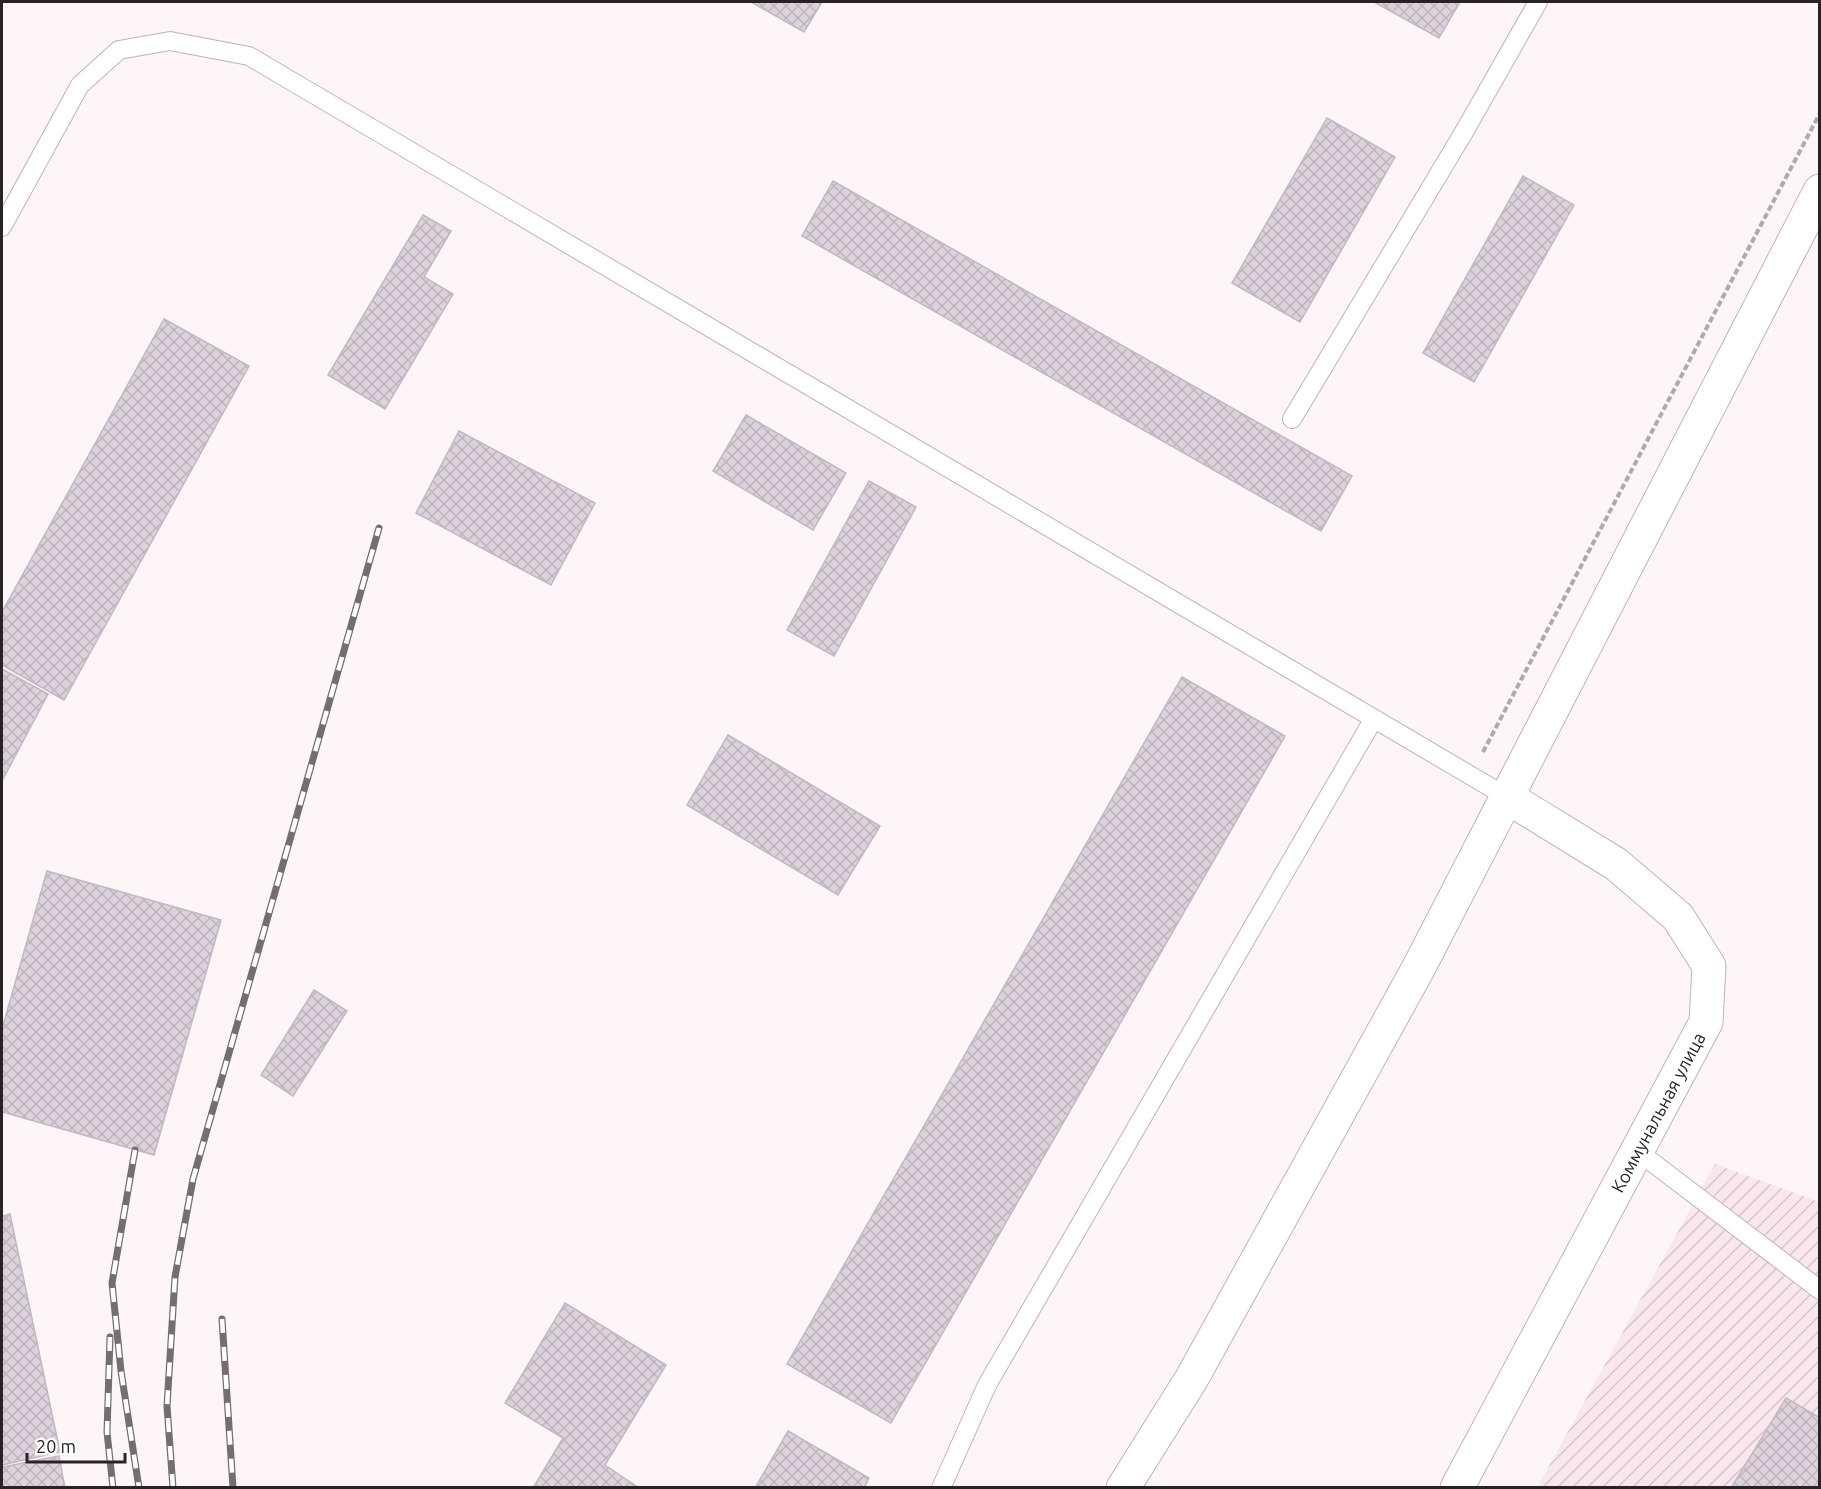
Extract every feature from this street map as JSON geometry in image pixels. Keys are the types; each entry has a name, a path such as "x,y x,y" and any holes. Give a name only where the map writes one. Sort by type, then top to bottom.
{"street":[{"path":"1123,1488 1215,1336 1418,969 1820,191"},
{"name":"Коммунальная улица","path":"1457,1488 1706,1022 1709,966 1678,917 1616,864 1506,797"}],"lane":[{"path":"1292,420 1464,132 1538,2"},
{"path":"2,227 80,85 120,50 170,41 249,56 1506,797"},
{"path":"941,1488 987,1385 1373,720"},
{"path":"1636,1150 1820,1290"}],"path":[{"path":"1470,776 1820,113"}],"shaded area":[{"path":"1715,1164 1819,1202 1819,1487 1537,1488"}],"building":[{"path":"751,2 822,2 804,32"},
{"path":"1374,2 1460,2 1439,38"},
{"path":"1327,118 1395,157 1300,322 1232,283"},
{"path":"1523,176 1574,205 1474,382 1423,353"},
{"path":"833,181 1352,476 1321,531 802,236"},
{"path":"423,215 451,231 424,277 453,294 385,409 328,375"},
{"path":"164,319 249,366 64,700 2,665 2,612"},
{"path":"746,415 846,473 813,530 713,471"},
{"path":"459,431 595,503 551,585 416,513"},
{"path":"869,481 916,507 834,656 787,630"},
{"path":"2,669 48,694 2,781"},
{"path":"1182,677 1285,736 891,1423 787,1364"},
{"path":"728,735 880,826 838,895 687,805"},
{"path":"47,871 221,920 154,1155 2,1112 2,1029"},
{"path":"314,990 347,1011 293,1096 261,1075"},
{"path":"10,1214 60,1452 2,1465 2,1216"},
{"path":"565,1303 666,1365 605,1465 639,1488 533,1488 563,1438 505,1403"},
{"path":"1786,1398 1820,1418 1820,1488 1731,1488"},
{"path":"788,1431 869,1478 864,1488 755,1488"},
{"path":"59,1456 65,1488 2,1488 2,1467"}],"railway":[{"path":"173,1488 167,1406 175,1277 193,1179 379,528"},
{"path":"135,1150 112,1283 121,1371 139,1488"},
{"path":"222,1319 233,1488"},
{"path":"110,1337 107,1432 113,1488"}]}
